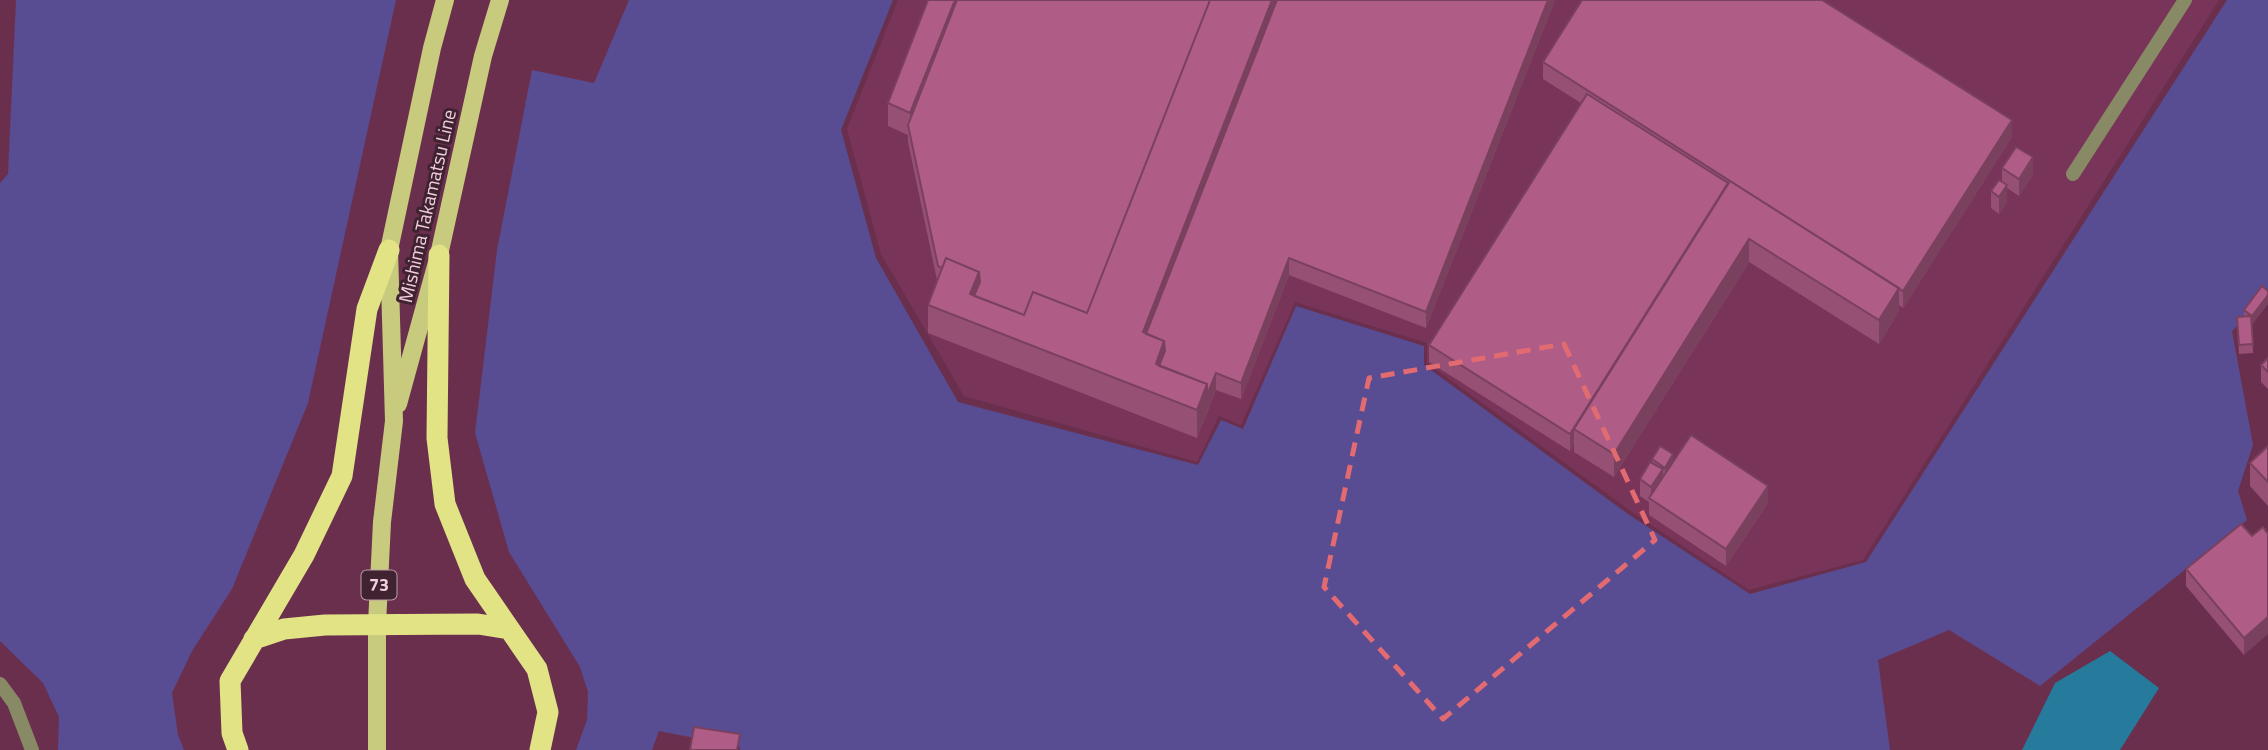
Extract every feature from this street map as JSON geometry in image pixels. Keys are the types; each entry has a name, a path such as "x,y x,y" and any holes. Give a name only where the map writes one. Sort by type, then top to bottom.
{"highway":[{"path":"238,750 232,733 230,681 304,555 342,476 367,309 389,250"},
{"path":"439,256 437,438 444,504 475,579 537,669 548,712 540,750"},
{"path":"254,639 284,629 325,625 478,624 509,629"}],"main road":[{"name":"Mishima Takamatsu Line","path":"377,750 377,624 382,522 394,421 389,250 432,48 445,0"},
{"name":"Mishima Takamatsu Line","path":"394,421 439,256 483,56 500,0"}],"street":[{"path":"2073,174 2185,0"},
{"path":"0,684 14,703 32,750"}],"highlighted area":[{"path":"1564,344 1655,540 1443,719 1324,587 1369,378"}],"shaded area":[{"path":"16,0 396,0 308,403 232,589 192,651 172,693 178,735 184,750 58,750 59,717 43,683 0,641 0,183 8,174"},
{"path":"629,0 893,0 841,130 876,258 958,402 1198,465 1221,420 1243,429 1296,306 1424,346 1424,365 1628,514 1750,594 1866,562 2227,0 2268,0 2268,297 2232,331 2253,445 2238,491 2247,520 2040,686 1949,630 1878,660 1890,750 740,750 740,747 659,731 652,750 576,750 587,720 588,692 580,667 509,552 475,433 497,250 532,70 594,83"},
{"path":"898,0 2219,0 1863,560 1749,590 1642,519 1427,363 1427,343 1295,302 1241,425 1219,416 1197,462 964,396 881,254 847,129"}],"water":[{"path":"2110,651 2159,688 2120,750 2022,750 2055,683"}],"building":[{"path":"928,0 955,0 910,113 888,103"},
{"path":"957,0 1210,0 1087,313 1033,292 1024,315 974,296 980,282 979,272 946,258 942,268 938,266 908,125"},
{"path":"1210,0 1272,0 1143,332 1164,341 1156,364 1207,384 1197,410 928,305 946,258 979,272 970,294 1024,315 1033,292 1087,313"},
{"path":"1277,0 1548,0 1426,312 1289,258 1241,383 1216,373 1207,395 1207,384 1159,366 1165,351 1164,341 1146,334"},
{"path":"1582,0 1822,0 2012,120 1903,291 1543,62"},
{"path":"1587,94 1728,183 1570,434 1429,345"},
{"path":"2016,147 2033,157 2019,179 2002,168"},
{"path":"1999,180 2007,185 1999,197 1991,191"},
{"path":"1730,181 1899,288 1879,320 1749,239 1614,454 1574,429"},
{"path":"2262,286 2268,291 2268,295 2252,316 2244,310"},
{"path":"2251,316 2253,344 2239,345 2237,317"},
{"path":"2268,358 2268,372 2261,365"},
{"path":"1691,435 1768,486 1726,549 1649,498"},
{"path":"1660,446 1673,454 1665,468 1652,459"},
{"path":"2268,446 2268,482 2250,463"},
{"path":"1650,462 1663,469 1651,487 1640,479"},
{"path":"2241,524 2252,536 2263,527 2268,534 2268,617 2244,638 2186,569"},
{"path":"694,727 740,734 737,750 690,750"}]}
